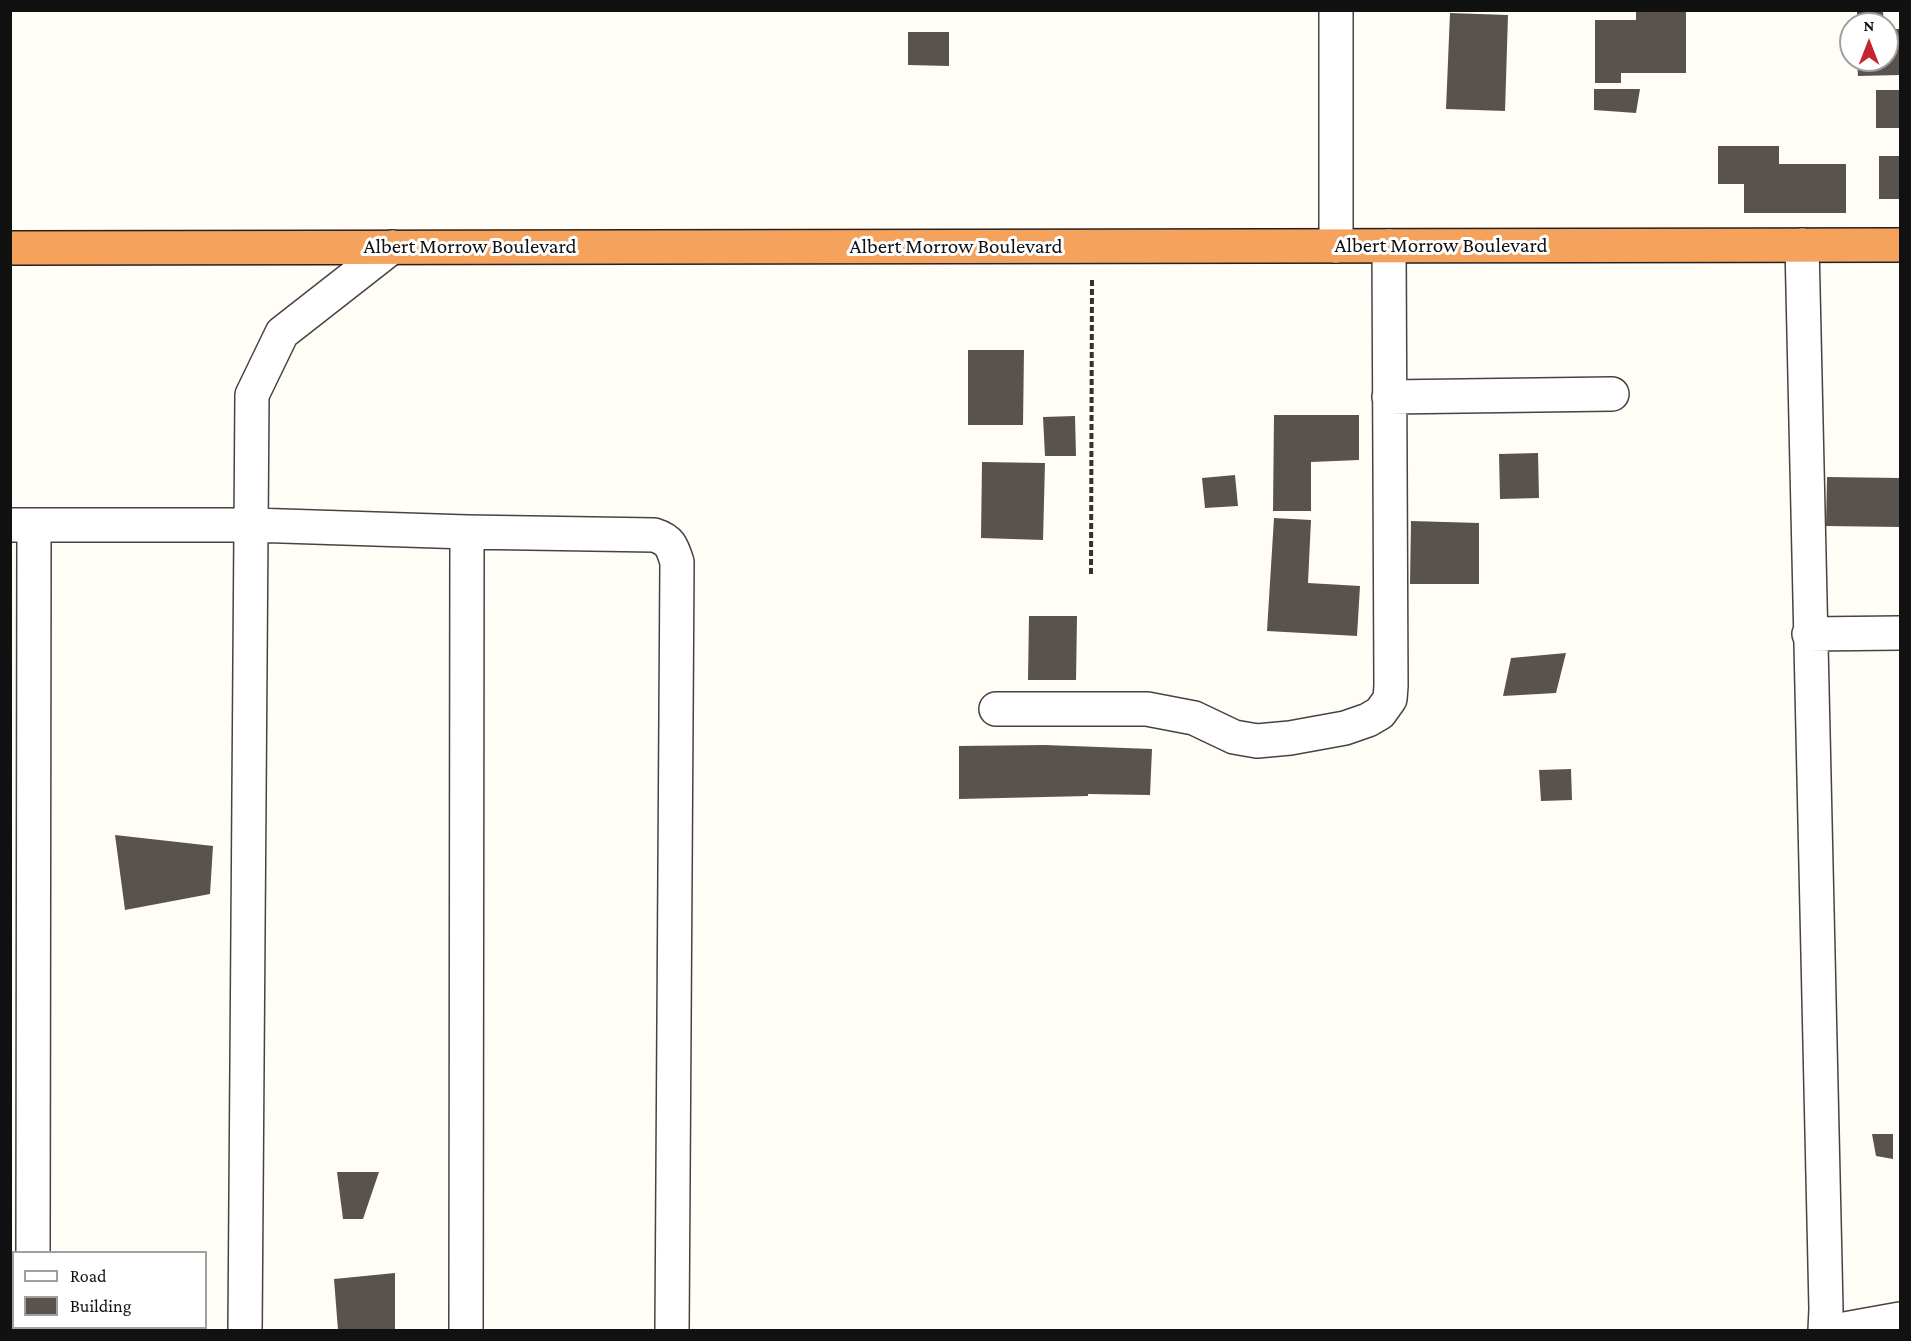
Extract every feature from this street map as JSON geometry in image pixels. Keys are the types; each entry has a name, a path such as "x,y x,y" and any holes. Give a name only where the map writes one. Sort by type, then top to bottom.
{"highway":[{"name":"Albert Morrow Boulevard","path":"10,248 1900,245"}],"street":[{"path":"1336,10 1336,246"},
{"path":"1802,245 1825,1330"},
{"path":"996,709 1147,709 1194,718 1234,737 1257,741 1290,738 1345,728 1380,713 1390,699 1391,686 1389,246"},
{"path":"245,1330 252,395 282,333 392,247"},
{"path":"1389,397 1612,393"},
{"path":"33,1251 22,525 252,525 654,535 664,538 672,547 676,562 672,1330"},
{"path":"466,1330 467,532"},
{"path":"1809,634 1900,633"},
{"path":"1839,1330 1900,1319"}],"path":[{"path":"1091,574 1092,246"}],"building":[{"path":"1636,10 1686,10 1686,73 1621,73 1621,83 1595,83 1595,20 1636,20"},
{"path":"1450,13 1508,15 1505,111 1446,109"},
{"path":"1900,29 1900,75 1858,76 1858,72 1899,72"},
{"path":"908,32 949,32 949,66 908,65"},
{"path":"1594,89 1640,89 1636,113 1594,110"},
{"path":"1876,90 1900,90 1900,128 1876,128"},
{"path":"1718,146 1779,146 1779,164 1846,164 1846,213 1744,213 1744,184 1718,184"},
{"path":"1879,156 1900,156 1900,199 1879,199"},
{"path":"968,350 1024,350 1023,425 968,425"},
{"path":"1274,415 1359,415 1359,460 1311,462 1311,511 1273,511"},
{"path":"1075,416 1076,456 1045,456 1043,417"},
{"path":"1538,453 1539,498 1500,499 1499,454"},
{"path":"982,462 1045,463 1043,540 981,538"},
{"path":"1235,475 1238,506 1205,508 1202,478"},
{"path":"1827,477 1900,478 1900,527 1826,526"},
{"path":"1274,518 1311,520 1308,583 1360,586 1357,636 1267,631"},
{"path":"1411,521 1479,523 1479,584 1410,584"},
{"path":"1029,616 1077,616 1076,680 1028,680"},
{"path":"1566,653 1556,693 1503,696 1511,658"},
{"path":"1045,745 1152,749 1150,795 1088,794 1088,796 959,799 959,746"},
{"path":"1571,769 1572,800 1541,801 1539,770"},
{"path":"115,835 213,846 210,894 125,910"},
{"path":"1872,1134 1893,1134 1893,1159 1876,1156"},
{"path":"337,1172 379,1172 363,1219 343,1219"},
{"path":"395,1273 395,1330 338,1330 334,1279"}]}
